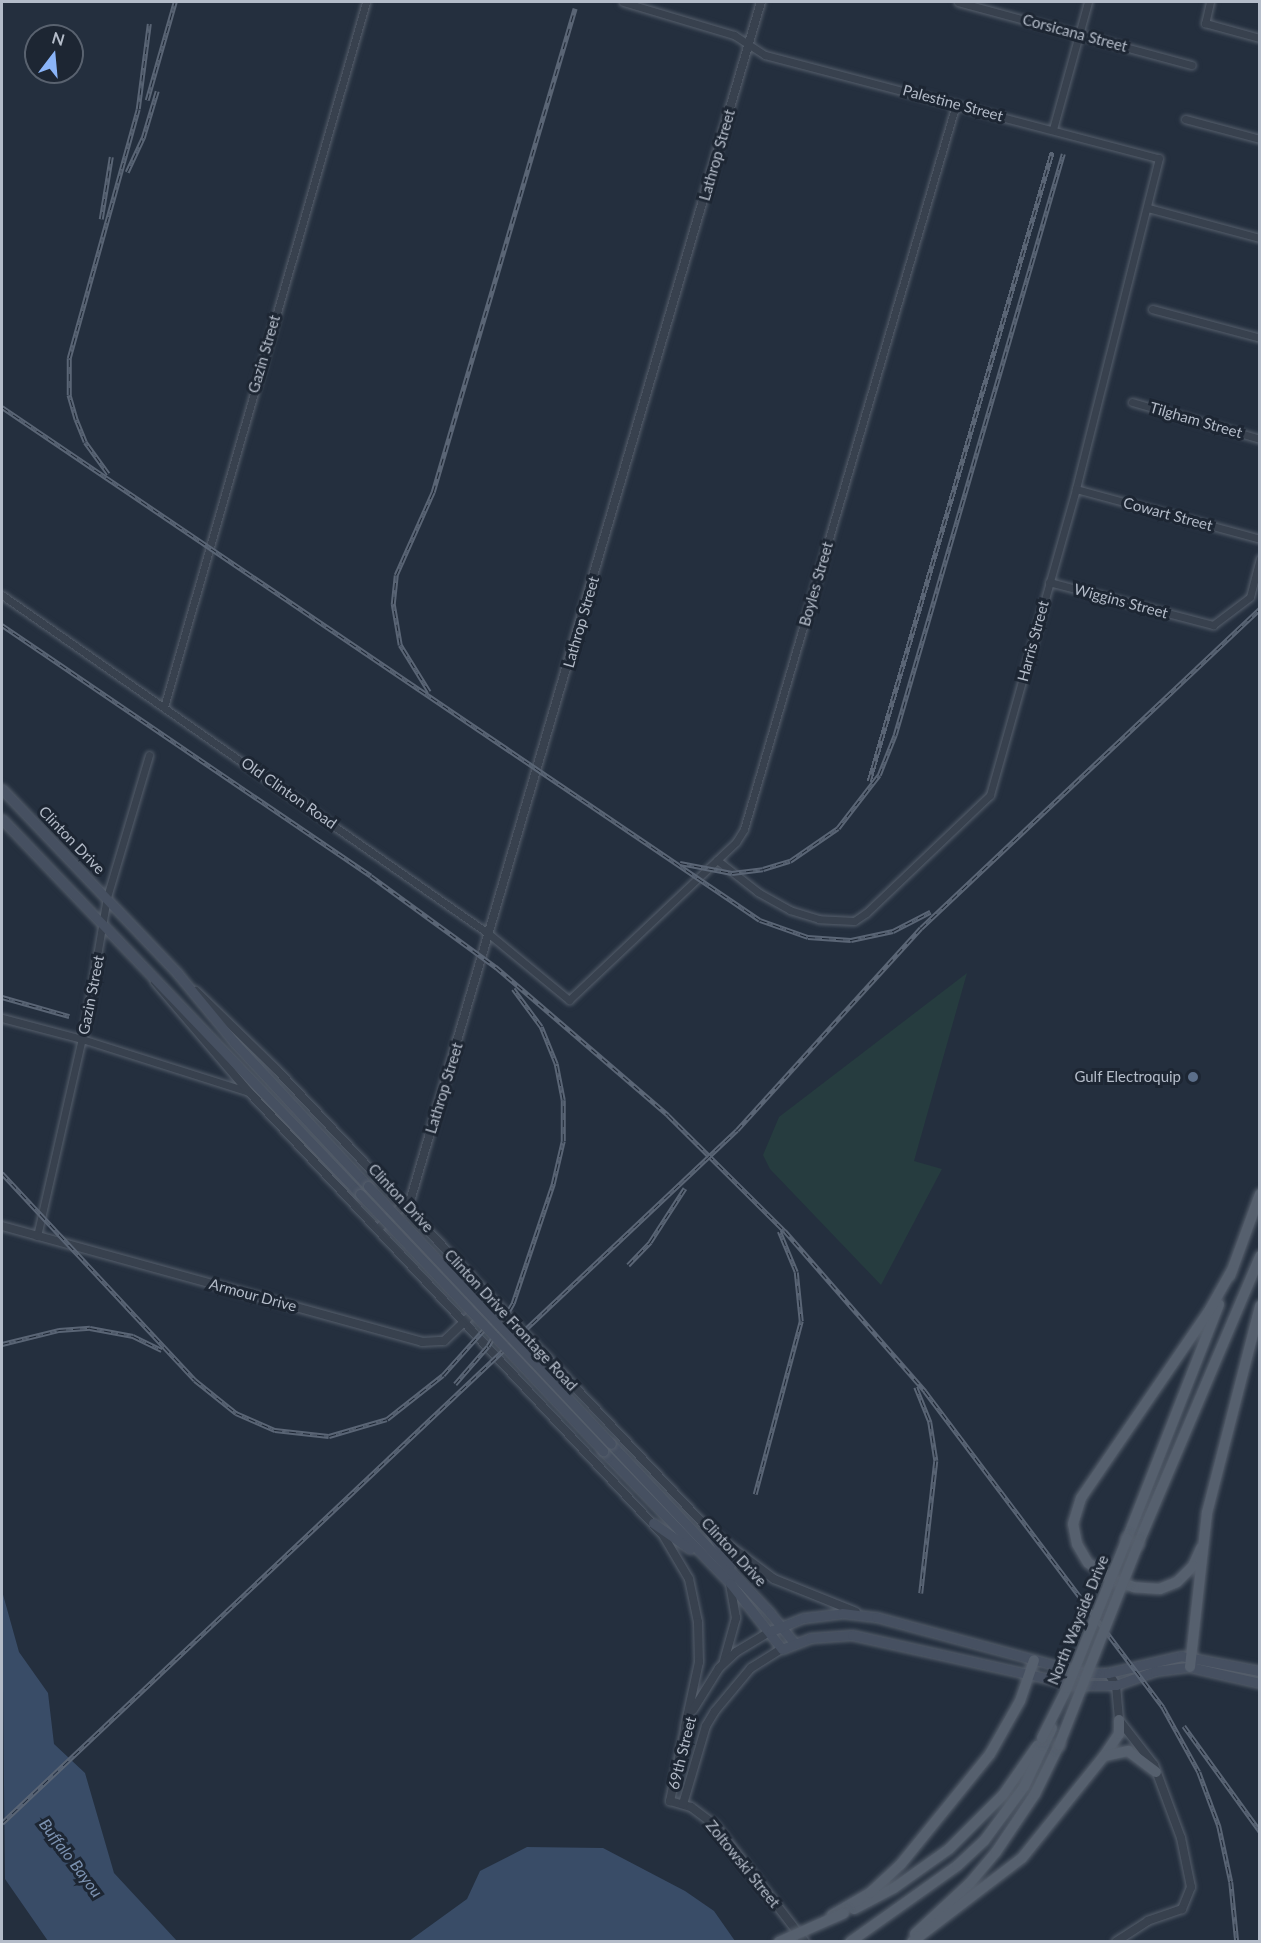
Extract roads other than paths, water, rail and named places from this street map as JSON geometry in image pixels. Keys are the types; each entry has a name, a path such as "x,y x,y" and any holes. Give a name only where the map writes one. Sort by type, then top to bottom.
{"main road":[{"name":"Clinton Drive","path":"2,789 178,974 234,1042 368,1186 746,1586 782,1625 794,1643"},
{"name":"Clinton Drive","path":"2,819 730,1583 771,1631 782,1649"},
{"name":"North Wayside Drive","path":"779,1941 894,1888 949,1849 1003,1794 1044,1739 1067,1689 1127,1539 1260,1194"},
{"name":"North Wayside Drive","path":"905,1941 957,1896 996,1852 1035,1794 1059,1744 1138,1544 1260,1256"},
{"path":"1201,1548 1192,1566 1177,1582 1160,1589 1134,1587 1115,1581 1088,1563 1077,1544 1073,1524 1081,1498 1209,1311 1232,1270"},
{"path":"1190,1662 1201,1548 1260,1306"},
{"path":"653,1522 713,1567"},
{"path":"710,1531 746,1586"},
{"path":"771,1631 782,1625 822,1614 876,1617 1084,1672 1108,1673 1190,1662 1260,1671"},
{"path":"888,1640 893,1622"},
{"path":"782,1649 794,1643 831,1635 888,1640 1077,1685 1116,1685 1190,1662 1243,1676 1260,1683"},
{"path":"1007,1668 1011,1654"},
{"path":"844,1911 879,1885 927,1834 994,1749 1030,1674 1034,1660"},
{"path":"912,1941 1022,1858 1104,1756 1119,1734 1119,1720"},
{"path":"850,1941 957,1866 984,1841 1017,1799 1044,1739"},
{"path":"1104,1756 1128,1751 1156,1772"}],"street":[{"name":"Gazin Street","path":"164,707 366,2"},
{"name":"Palestine Street","path":"627,2 734,35 765,55 1160,158"},
{"name":"Lathrop Street","path":"378,1229 411,1198 761,2"},
{"name":"Corsicana Street","path":"958,2 1192,65"},
{"path":"1053,129 1088,2"},
{"path":"1210,2 1205,23 1260,38"},
{"name":"Boyles Street","path":"569,1000 736,842 747,822 956,104"},
{"path":"1185,119 1260,138"},
{"name":"Harris Street","path":"717,860 758,892 797,913 844,922 866,913 990,795 1076,489 1160,158"},
{"path":"1148,208 1260,238"},
{"path":"1152,309 1260,338"},
{"name":"Tilgham Street","path":"1132,402 1260,439"},
{"name":"Cowart Street","path":"1076,489 1260,539"},
{"name":"Wiggins Street","path":"1049,582 1213,625 1231,615 1250,597 1260,558"},
{"name":"Old Clinton Road","path":"2,595 489,934 569,1000"},
{"name":"Gazin Street","path":"37,1236 82,1039 104,927 107,897 149,754"},
{"name":"Clinton Drive Frontage Road","path":"178,974 277,1070 710,1531 748,1563 780,1582 834,1606 876,1617"},
{"path":"151,977 249,1092 653,1522 689,1579 699,1622 699,1662 685,1727"},
{"path":"2,1018 82,1039 249,1092"},
{"name":"Armour Drive","path":"2,1227 422,1342 444,1341 490,1298"},
{"path":"719,1668 734,1636 736,1614 730,1583"},
{"name":"69th Street","path":"670,1801 685,1727 719,1668 736,1652 771,1631"},
{"name":"69th Street","path":"683,1804 706,1726 715,1711 732,1686 751,1668 782,1649"},
{"path":"1108,1673 1116,1685 1119,1720 1149,1755 1181,1838 1190,1897 1179,1911 1148,1921 1116,1941"},
{"name":"Zoltowski Street","path":"670,1801 683,1804 715,1826 805,1941"}],"water":[{"name":"Buffalo Bayou","path":"2,1591 19,1652 48,1693 54,1744 85,1773 114,1873 177,1941 48,1941 5,1879"},
{"path":"527,1847 603,1848 685,1891 714,1911 735,1941 409,1941 467,1899 480,1871"}],"railway":[{"path":"147,100 175,2"},
{"path":"429,692 400,645 393,604 396,575 433,492 575,8"},
{"path":"108,474 85,442 76,420 69,395 69,358 138,109 149,24"},
{"path":"127,172 143,138 157,91"},
{"path":"869,781 1052,152"},
{"path":"680,863 732,873 763,869 790,861 838,828 879,775 895,735 1063,154"},
{"path":"101,219 111,157"},
{"path":"2,407 760,920 808,937 851,940 893,931 930,912"},
{"path":"2,1823 737,1130 921,928 1260,608"},
{"path":"2,625 371,876 496,967 668,1115 785,1231 925,1391 1163,1707 1199,1772 1219,1826 1231,1882 1237,1942"},
{"path":"455,1384 488,1346 513,1303 553,1184 563,1141 563,1100 556,1064 541,1027 513,989"},
{"path":"2,997 69,1016"},
{"path":"2,1173 195,1380 236,1413 275,1430 329,1436 387,1419 443,1375 504,1307"},
{"path":"628,1265 650,1242 685,1188"},
{"path":"755,1494 801,1321 796,1272 779,1231"},
{"path":"2,1344 59,1330 90,1328 133,1336 162,1350"},
{"path":"916,1387 930,1422 936,1461 921,1593"},
{"path":"1184,1726 1260,1831"}],"place":[{"name":"Gulf Electroquip","path":"1193,1077"}]}
